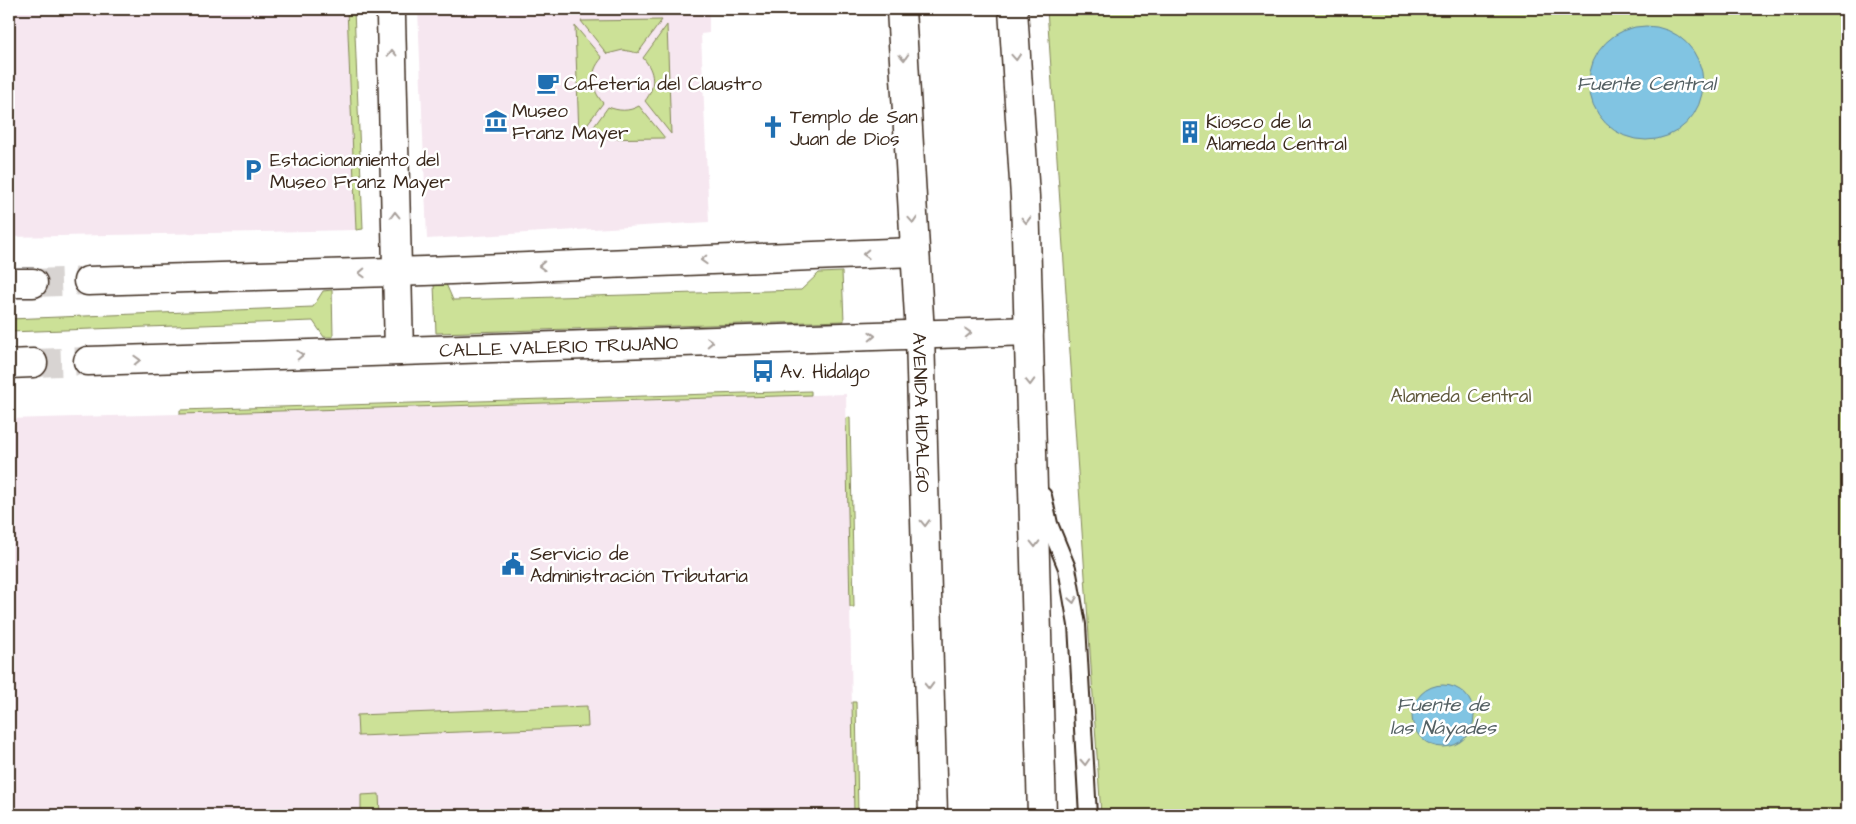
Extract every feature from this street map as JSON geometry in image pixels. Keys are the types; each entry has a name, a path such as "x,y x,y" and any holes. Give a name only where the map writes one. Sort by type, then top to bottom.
{"street":[{"name":"AVENIDA HIDALGO","path":"901,9 920,334 933,815"},
{"path":"1013,9 1025,197 1042,815"},
{"path":"391,17 399,351"},
{"path":"88,281 397,272 915,252"},
{"name":"CALLE VALERIO TRUJANO","path":"88,361 1029,331"}],"lane":[{"path":"1032,452 1049,524 1067,568 1077,625 1088,815"}],"shaded area":[{"path":"9,9 347,9 356,230 9,237"},
{"name":"Museo Franz Mayer","path":"418,9 709,9 709,33 701,34 709,222 427,239"},
{"name":"Servicio de Administración Tributaria","path":"846,394 854,815 9,815 9,419"}],"green space":[{"path":"347,9 354,9 363,229 356,230"},
{"name":"Alameda Central","path":"1047,9 1847,9 1847,815 1101,815"},
{"path":"662,20 638,53 623,50 607,54 581,21"},
{"path":"667,25 671,134 645,101 649,96 653,79 650,68 643,58"},
{"path":"575,26 602,58 595,69 593,80 596,92 603,103 579,135"},
{"path":"639,106 665,138 585,139 608,107 624,110"},
{"path":"842,272 844,321 436,333 434,285 446,284 453,300 801,290 819,273"},
{"path":"332,290 333,337 324,337 313,321 9,332 9,319 313,307 323,291"},
{"path":"811,391 811,395 180,414 180,410"},
{"path":"850,417 854,607 850,607 846,418"},
{"path":"852,702 856,702 858,815 854,815"},
{"path":"587,706 588,727 358,736 357,715"},
{"path":"379,794 380,815 361,815 361,795"}],"water":[{"name":"Fuente Central","path":"1646,26 1668,30 1686,43 1699,61 1703,83 1699,105 1686,123 1668,136 1646,140 1624,136 1606,123 1593,105 1589,83 1593,61 1606,43 1624,30"},
{"name":"Fuente de las Náyades","path":"1437,685 1449,685 1465,694 1472,704 1474,716 1472,728 1465,738 1449,747 1437,747 1426,742 1417,733 1412,722 1412,710 1417,699 1426,690"}],"tunnel":[{"path":"33,283 88,281"},
{"path":"33,363 88,361"}],"place":[{"name":"Cafetería del Claustro","path":"548,83"},
{"name":"Museo Franz Mayer","path":"496,121"},
{"name":"Templo de San Juan de Dios","path":"773,127"},
{"name":"Kiosco de la Alameda Central","path":"1190,132"},
{"name":"Estacionamiento del Museo Franz Mayer","path":"253,170"},
{"name":"Av. Hidalgo","path":"763,371"},
{"name":"Servicio de Administración Tributaria","path":"513,564"}]}
